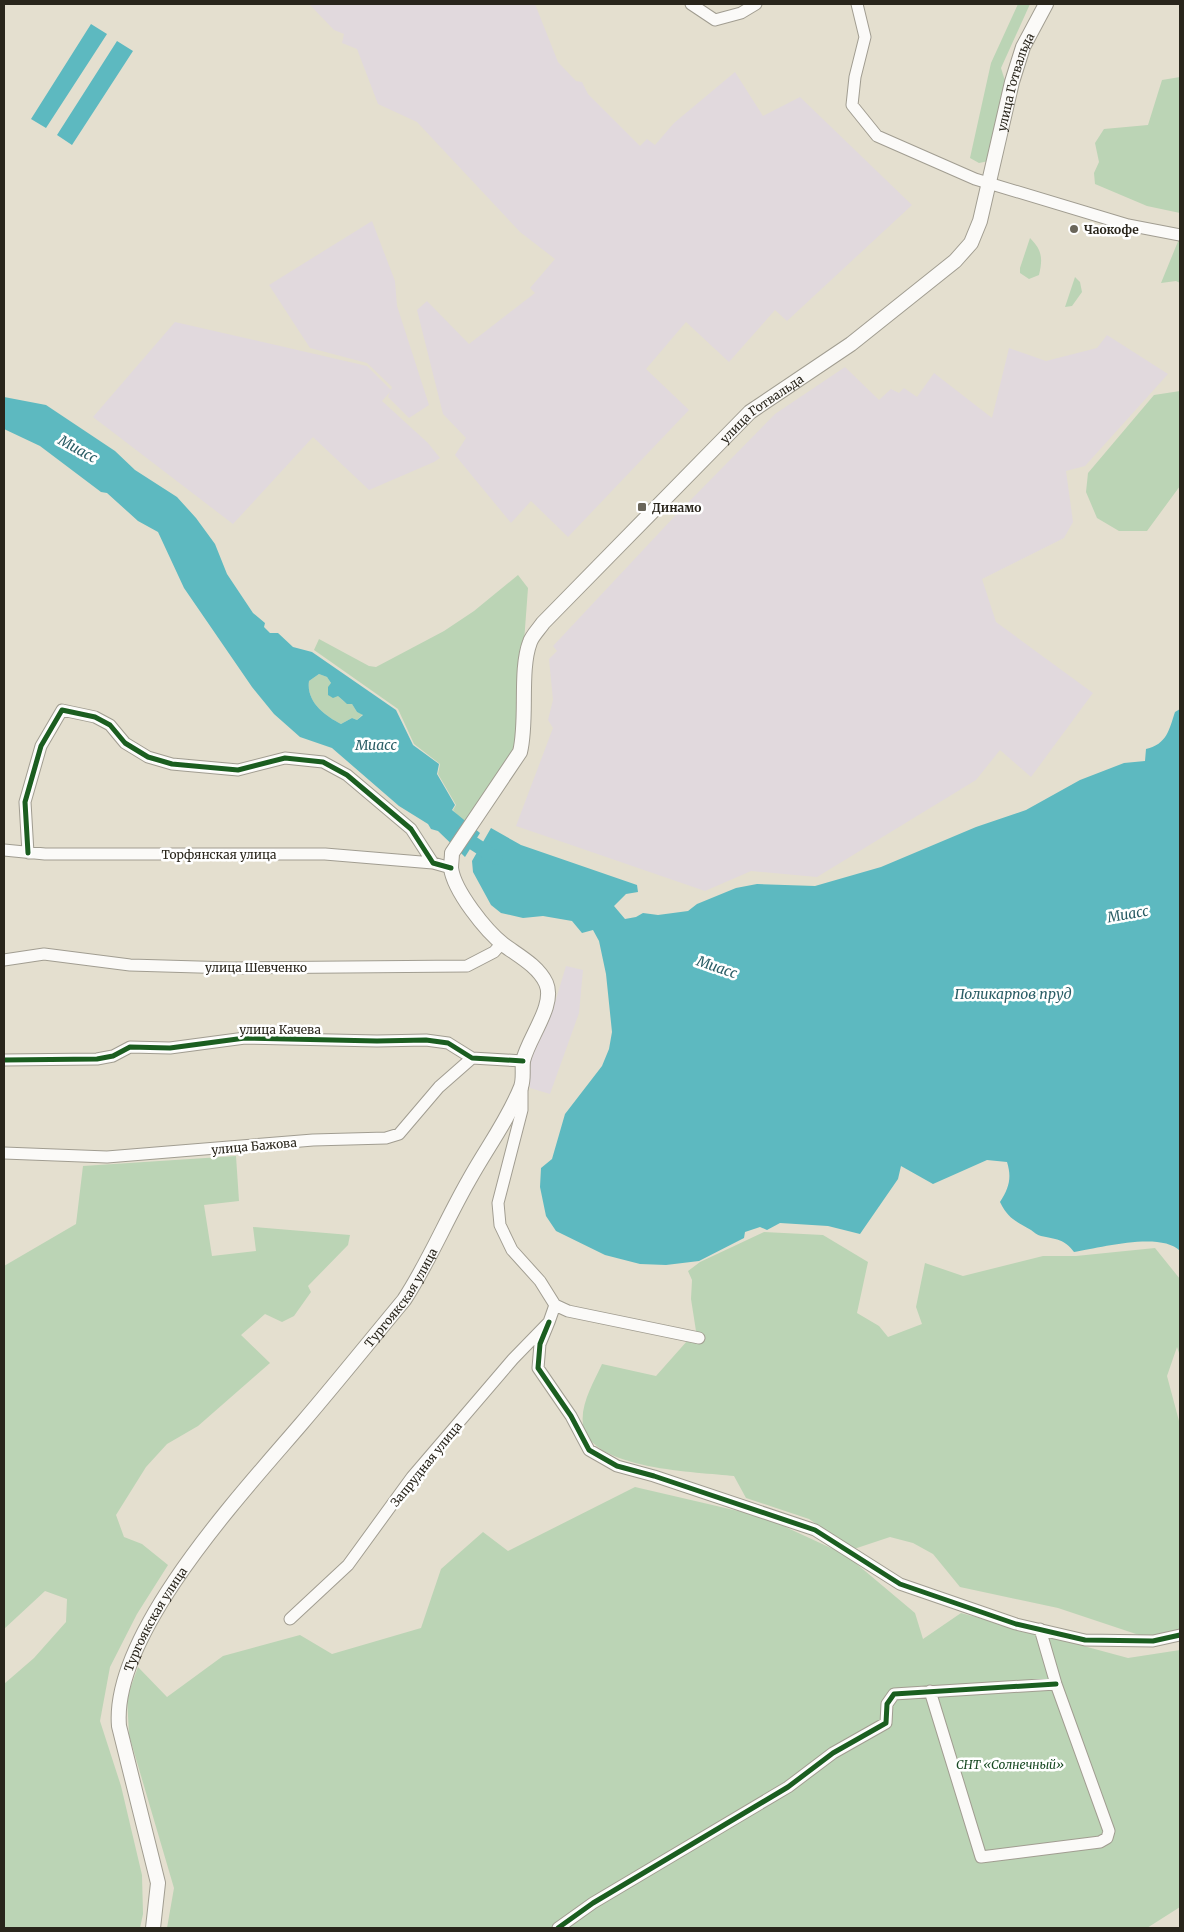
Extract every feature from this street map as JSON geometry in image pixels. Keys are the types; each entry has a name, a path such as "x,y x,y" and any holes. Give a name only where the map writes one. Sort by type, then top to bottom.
{"main road":[{"name":"улица Готвальда","path":"452,853 520,752 523,739 526,663 530,642 543,623 750,412 851,344 955,261 970,243 980,221 1020,56 1046,4"},
{"name":"Тургоякская улица","path":"154,1928 158,1884 119,1726 117,1708 134,1653 178,1575 227,1510 404,1300 418,1280 469,1180 494,1139 522,1086 523,1061 533,1033 544,1012 548,997 546,984 538,971 502,943 468,904 455,882 451,868 452,853"}],"street":[{"path":"691,4 715,20 741,13 756,4"},
{"path":"859,5 865,37 855,77 852,104 877,136 930,161 989,183 1128,224 1180,235"},
{"path":"28,853 25,802 41,746 62,710 95,717 110,725 125,742 148,757 172,764 238,770 285,758 323,762 347,775 411,829 433,864"},
{"name":"Торфянская улица","path":"4,850 28,853 325,854 433,864 451,868"},
{"name":"улица Шевченко","path":"4,960 44,954 130,965 232,968 467,966 494,952 502,943"},
{"name":"улица Качева","path":"4,1060 97,1059 113,1056 130,1047 170,1048 245,1038 377,1041 426,1040 448,1043 472,1058 523,1061"},
{"name":"улица Бажова","path":"4,1153 107,1157 313,1140 386,1138 399,1134 439,1087 472,1058"},
{"path":"522,1086 522,1110 498,1203 500,1225 512,1250 540,1281 556,1305 568,1311 700,1338"},
{"name":"Запрудная улица","path":"290,1619 348,1564 412,1477 513,1359 549,1322 556,1305"},
{"path":"549,1322 540,1344 538,1368 571,1416 588,1450 617,1466 654,1476 815,1530 900,1584 962,1607 1085,1640 1153,1641 1180,1635"},
{"path":"930,1691 981,1856 1100,1842 1106,1838 1108,1831 1056,1684 1040,1629"},
{"path":"558,1928 593,1903 788,1787 833,1753 886,1723 886,1704 894,1694 1056,1684"}],"shaded area":[{"path":"309,4 535,4 558,62 576,81 582,82 588,94 640,146 647,139 655,145 674,123 735,72 763,116 800,97 912,205 787,321 775,310 729,362 686,322 646,369 689,410 568,537 531,501 511,523 455,455 466,438 443,414 417,310 427,301 469,344 535,293 530,288 555,259 520,232 417,122 378,104 357,49 342,43 344,34 334,30"},
{"path":"372,221 395,281 397,306 429,405 409,418 388,397 390,392 382,401 428,443 440,458 369,490 313,437 233,524 93,417 175,322 367,366 391,390 392,387 367,363 310,348 269,285"},
{"path":"1107,335 1168,374 1085,466 1066,471 1073,522 1064,538 982,579 996,622 1093,693 1031,777 1000,750 976,780 817,877 751,871 705,891 516,826 553,728 548,720 553,700 549,659 557,651 553,646 674,517 775,414 845,367 879,400 891,389 899,393 904,388 917,397 934,373 992,418 1009,348 1046,361 1097,348"},
{"path":"566,966 583,970 579,1013 550,1094 530,1088 527,1063 534,1043 553,1009"}],"green space":[{"path":"1018,4 1030,4 1001,68 1006,84 989,161 979,163 970,158 991,63"},
{"path":"1180,77 1180,213 1147,206 1095,184 1094,173 1099,162 1095,143 1104,129 1148,125 1162,80"},
{"path":"1030,238 1039,250 1041,264 1039,275 1029,279 1020,273 1020,268"},
{"path":"1179,239 1180,283 1176,281 1161,283"},
{"path":"1075,277 1080,282 1082,292 1072,306 1065,307"},
{"path":"1180,391 1180,486 1147,531 1119,531 1097,518 1086,492 1088,473 1154,395"},
{"path":"518,575 528,588 516,750 465,824 453,810 456,805 438,774 440,764 414,744 398,709 314,650 319,639 369,666 376,667 444,631 474,611"},
{"path":"319,674 327,677 343,701 352,704 357,712 363,714 357,720 352,718 341,724 329,717 318,707 310,695 309,681"},
{"path":"236,1156 239,1201 204,1205 212,1256 256,1251 253,1227 350,1235 348,1245 308,1286 311,1292 294,1316 282,1322 265,1314 241,1335 270,1363 198,1426 167,1444 146,1467 116,1515 124,1537 142,1544 168,1565 137,1614 110,1667 100,1721 121,1786 142,1875 143,1914 140,1928 4,1928 4,1684 34,1658 66,1622 67,1599 45,1591 4,1629 4,1266 76,1224 83,1166"},
{"path":"764,1232 823,1235 868,1262 857,1313 879,1326 888,1337 922,1324 916,1307 925,1263 963,1276 1043,1256 1076,1256 1155,1248 1180,1279 1180,1356 1177,1347 1167,1376 1179,1421 1180,1636 1151,1639 1058,1608 960,1587 933,1554 913,1543 890,1537 854,1549 809,1519 746,1498 734,1476 648,1466 625,1460 605,1451 590,1440 583,1425 584,1409 588,1393 602,1364 656,1376 696,1331 691,1299 692,1280 688,1271 700,1262"},
{"name":"СНТ «Солнечный»","path":"635,1487 764,1517 846,1555 915,1613 923,1639 961,1613 1128,1658 1180,1650 1180,1907 1147,1928 167,1928 174,1888 129,1735 127,1697 138,1667 167,1697 223,1656 300,1635 332,1654 421,1628 441,1569 483,1532 508,1551"}],"water":[{"path":"91,24 107,34 46,128 31,119"},
{"path":"117,41 133,51 72,145 57,135"},
{"name":"Миасс","path":"4,397 46,405 115,451 135,470 177,497 196,518 215,544 227,574 253,613 265,623 264,627 270,633 278,633 293,647 312,652 396,710 413,745 439,764 437,774 455,805 452,810 480,833 465,857 438,831 431,829 428,824 399,806 332,748 300,737 274,714 252,687 184,588 158,532 138,521 107,493 101,492 40,446 4,429","holes":["319,674 327,677 331,683 328,687 328,695 333,698 338,696 347,704 352,704 357,712 363,715 357,720 352,718 341,724 329,717 314,702 310,695 309,681"]},
{"name":"Поликарпов пруд","path":"1180,709 1180,1251 1171,1245 1145,1241 1074,1252 1067,1244 1038,1235 1010,1216 1000,1202 1009,1183 1007,1162 987,1160 933,1184 901,1166 898,1179 860,1234 828,1226 780,1223 767,1230 760,1227 745,1232 744,1238 699,1261 666,1265 640,1264 605,1255 556,1231 546,1216 540,1187 541,1168 552,1159 565,1114 602,1066 609,1049 612,1032 606,974 599,941 593,930 582,933 572,921 543,916 523,918 501,913 491,905 473,872 472,861 491,828 521,845 637,885 638,892 626,894 614,906 625,919 636,917 643,913 658,915 688,911 697,904 736,888 757,884 815,886 881,867 976,827 1026,810 1080,780 1124,763 1145,761 1146,749 1159,744 1163,740 1169,730 1175,712"}],"waterway":[{"name":"Миасс","path":"459,834 496,858"}],"cycle path":[{"path":"28,853 25,802 41,746 62,710 95,717 110,725 125,743 148,757 172,764 238,770 285,758 323,762 347,775 411,829 433,863 451,868"},
{"path":"4,1060 97,1059 113,1056 130,1047 170,1048 245,1038 377,1041 426,1040 448,1043 472,1058 523,1061"},
{"path":"549,1322 540,1344 538,1368 571,1416 589,1450 617,1466 654,1476 815,1530 900,1584 1016,1624 1085,1640 1153,1641 1180,1635"},
{"path":"558,1928 593,1903 788,1787 833,1753 886,1723 887,1704 894,1694 1056,1684"}],"place":[{"name":"Чаокофе","path":"1074,229"},
{"name":"Динамо","path":"642,507"}]}
